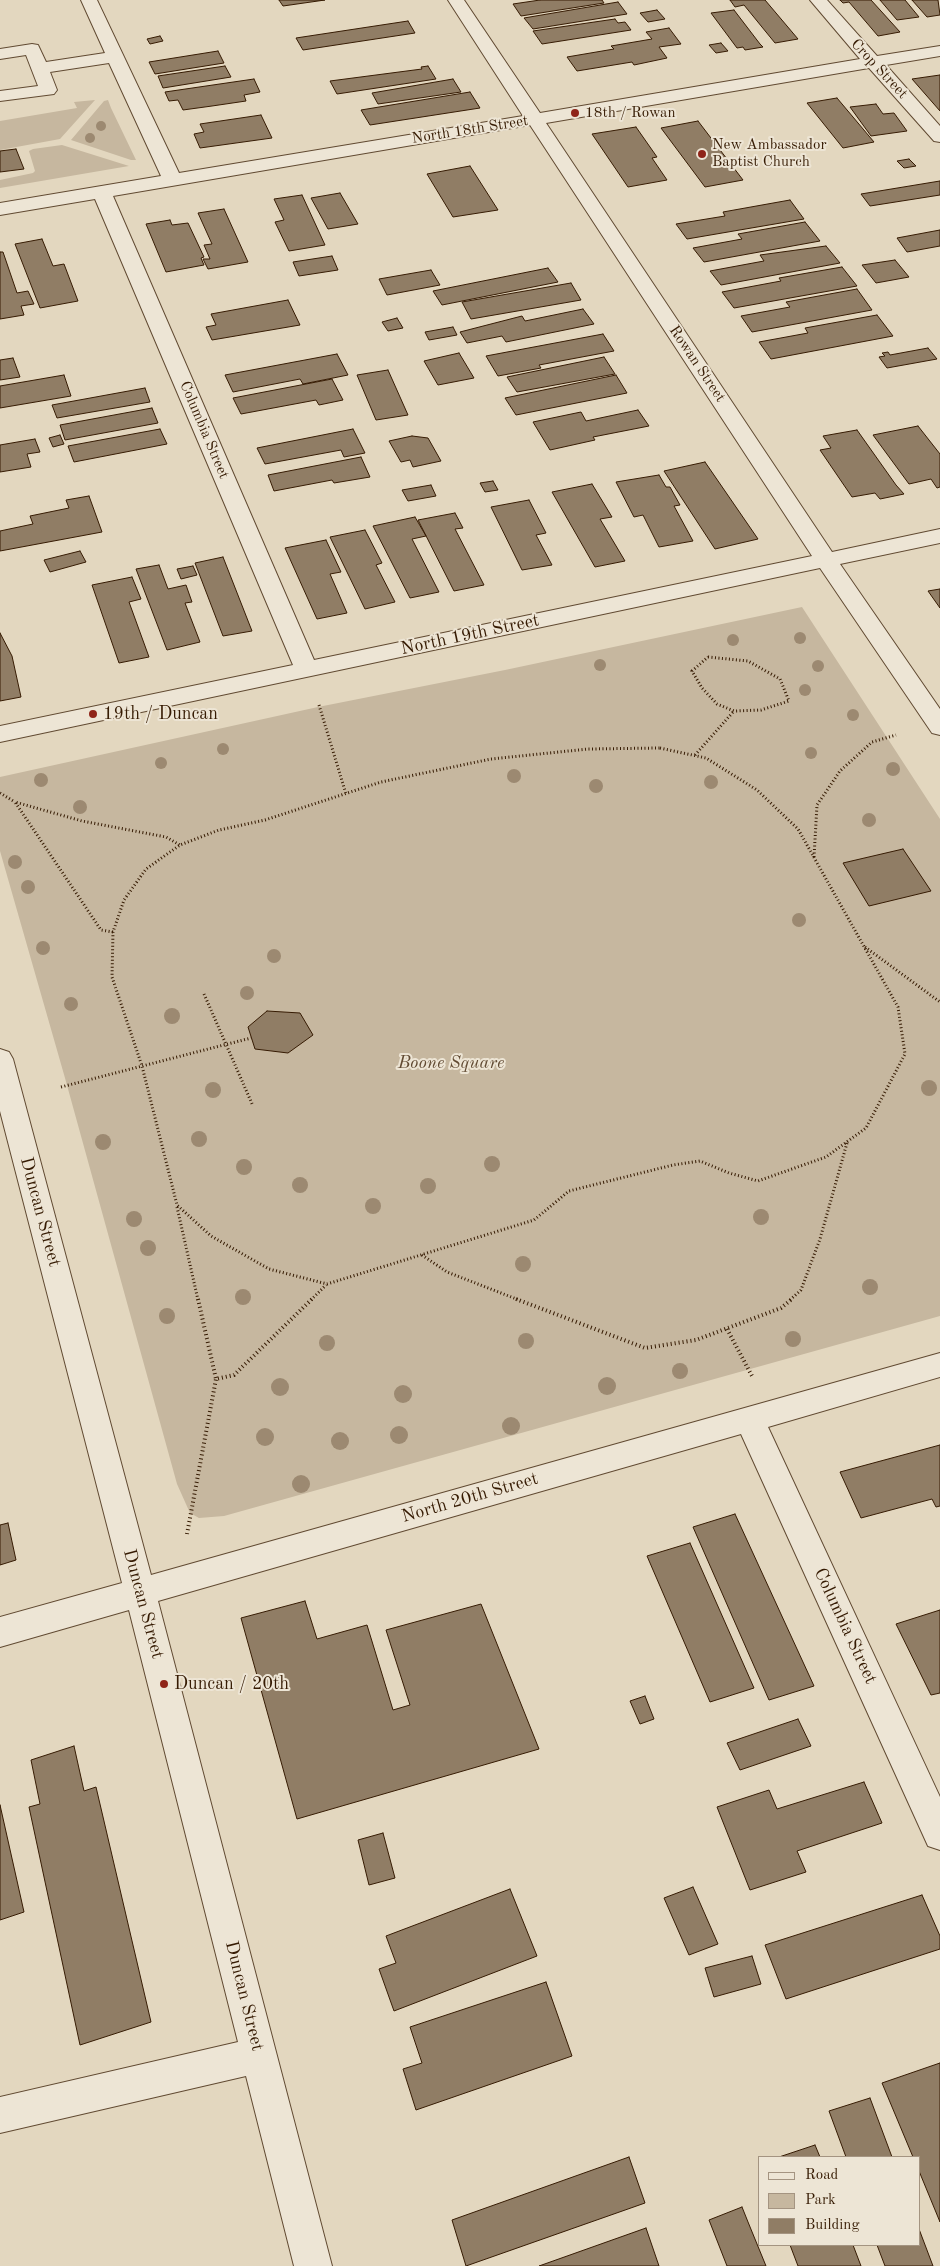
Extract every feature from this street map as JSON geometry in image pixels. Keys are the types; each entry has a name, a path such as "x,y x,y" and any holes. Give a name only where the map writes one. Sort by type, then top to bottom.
{"street":[{"path":"89,0 172,180"},
{"name":"Rowan Street","path":"456,0 826,560 940,727"},
{"name":"Crop Street","path":"818,0 940,137"},
{"path":"0,54 32,49 48,90 0,96"},
{"name":"North 18th Street","path":"0,209 940,52"},
{"path":"40,68 115,57"},
{"name":"Columbia Street","path":"102,192 306,669"},
{"name":"North 19th Street","path":"0,734 749,578 940,536"},
{"name":"Duncan Street","path":"0,1059 313,2266"},
{"name":"North 20th Street","path":"0,1632 940,1365"},
{"name":"Columbia Street","path":"749,1419 940,1834"},
{"path":"0,2115 259,2055"}],"path":[{"path":"694,756 734,710 761,710 789,701 780,679 748,661 708,657 692,671 702,688 717,704 734,710"},
{"path":"319,704 346,794"},
{"path":"814,858 817,805 840,771 872,742 896,735"},
{"path":"187,1534 216,1379 177,1205 142,1066 112,977 113,932 124,900 146,870 180,845 219,830 265,820 382,782 491,759 588,749 660,748 706,758 757,790 798,829 898,1007 905,1054 866,1128 826,1157 758,1181 729,1173 700,1161 673,1165 569,1191 534,1220 327,1284 234,1375 216,1379"},
{"path":"0,793 16,802 82,821 166,837 180,845"},
{"path":"16,802 101,930 113,932"},
{"path":"863,945 940,1002"},
{"path":"204,994 253,1106"},
{"path":"61,1087 252,1038"},
{"path":"421,1255 447,1272 645,1348 696,1340 781,1308 801,1290 820,1239 848,1142"},
{"path":"177,1205 211,1236 269,1269 327,1284"},
{"path":"727,1329 752,1376"}],"green space":[{"path":"95,100 60,139 0,150 0,121 77,108 74,102"},
{"path":"108,100 136,160 71,140 104,101"},
{"path":"62,145 129,166 0,188 0,180 35,171 29,151"},
{"name":"Boone Square","path":"802,607 940,819 940,1316 224,1516 199,1518 190,1513 177,1484 0,851 0,777 318,707 505,670"}],"building":[{"path":"279,0 325,0 283,6"},
{"path":"540,0 602,0 604,3 521,16 513,4"},
{"path":"730,0 765,0 798,39 775,43 744,5 735,7"},
{"path":"840,0 871,0 900,32 878,36 849,2 843,3"},
{"path":"880,0 905,0 919,17 897,20"},
{"path":"912,0 938,0 940,15 927,17"},
{"path":"618,2 627,14 533,29 524,18"},
{"path":"657,10 665,19 648,22 640,13"},
{"path":"734,10 763,47 745,50 743,47 737,48 711,13"},
{"path":"615,19 618,23 625,22 631,30 542,44 533,31"},
{"path":"408,21 415,33 303,50 296,38"},
{"path":"669,28 681,44 659,47 667,58 634,65 632,62 577,71 567,57 614,49 611,46 652,39 646,32"},
{"path":"160,36 163,41 150,44 147,39"},
{"path":"721,43 728,51 716,53 709,45"},
{"path":"218,51 224,63 155,74 149,62"},
{"path":"225,66 231,77 163,88 158,76"},
{"path":"428,66 436,79 337,94 330,81 422,69 421,67"},
{"path":"940,75 940,111 912,79"},
{"path":"254,79 260,92 244,95 246,101 212,106 183,110 178,100 169,101 165,92"},
{"path":"453,79 461,92 378,104 372,93"},
{"path":"470,92 480,108 370,125 361,110"},
{"path":"837,98 874,142 843,148 807,103"},
{"path":"876,104 883,114 894,113 907,131 871,136 850,107"},
{"path":"261,115 272,138 200,148 194,134 204,132 200,124"},
{"name":"New Ambassador Baptist Church","path":"698,121 743,180 705,187 661,128"},
{"path":"636,127 657,157 652,158 667,180 628,187 592,134"},
{"path":"16,149 24,169 0,172 0,151"},
{"path":"909,159 916,166 904,168 897,161"},
{"path":"470,166 498,210 453,217 427,174"},
{"path":"940,181 940,195 870,206 861,194"},
{"path":"340,193 358,224 328,229 311,198"},
{"path":"302,195 325,245 289,251 275,222 284,220 274,199"},
{"path":"790,200 804,219 687,239 676,224 725,216 723,212"},
{"path":"224,209 248,262 208,269 203,259 210,259 204,245 212,244 198,213"},
{"path":"170,220 172,225 188,223 204,257 201,258 204,265 166,272 146,224"},
{"path":"805,222 820,241 704,262 693,248 742,239 738,234"},
{"path":"940,230 940,246 907,252 897,238"},
{"path":"42,239 53,266 64,264 78,301 40,308 15,244"},
{"path":"826,246 840,263 721,285 710,271 764,261 760,255"},
{"path":"0,252 3,252 17,293 28,291 34,304 21,306 24,315 0,319"},
{"path":"332,256 338,270 299,276 293,262"},
{"path":"895,260 909,277 876,283 862,265"},
{"path":"842,267 857,286 734,308 722,292 781,281 779,278"},
{"path":"548,268 558,282 442,305 433,291"},
{"path":"431,270 440,285 387,295 379,279"},
{"path":"571,283 581,300 471,319 462,302"},
{"path":"857,289 872,310 752,332 741,316 790,307 786,302"},
{"path":"288,300 300,325 212,340 206,327 216,325 211,314"},
{"path":"583,309 594,324 506,342 502,336 467,343 460,332 522,316 525,321"},
{"path":"877,315 893,336 771,359 759,342 808,333 805,328"},
{"path":"397,318 403,328 388,331 382,322"},
{"path":"453,327 457,335 429,340 425,332"},
{"path":"603,334 614,351 539,365 541,368 498,376 486,356"},
{"path":"928,348 937,359 887,368 879,357 885,356 882,353 888,352 890,355"},
{"path":"459,353 474,378 438,385 424,361"},
{"path":"337,354 348,375 303,384 300,379 233,392 225,375"},
{"path":"604,357 615,374 517,392 507,377"},
{"path":"13,358 20,377 0,380 0,360"},
{"path":"388,370 408,415 376,420 357,375"},
{"path":"64,375 71,396 0,408 0,386"},
{"path":"616,375 627,393 516,415 505,398"},
{"path":"332,379 343,400 319,405 316,400 241,414 233,398"},
{"path":"145,388 150,402 57,418 52,405"},
{"path":"152,408 158,423 65,440 60,425"},
{"path":"638,410 649,426 593,437 595,440 550,450 533,422 581,412 586,421"},
{"path":"918,426 940,454 940,487 937,488 931,479 909,484 873,435"},
{"path":"160,429 167,444 74,462 68,446"},
{"path":"353,429 365,453 344,457 341,450 265,464 257,448"},
{"path":"857,430 904,494 880,499 875,493 852,497 820,450 831,448 823,436"},
{"path":"60,435 64,444 53,447 49,438"},
{"path":"412,436 428,438 441,461 413,467 410,460 401,462 389,441"},
{"path":"35,439 40,452 27,454 31,467 0,472 0,445"},
{"path":"361,457 370,477 334,483 332,480 274,491 268,475"},
{"path":"705,462 758,539 715,549 664,471"},
{"path":"659,475 666,487 670,487 680,505 674,506 693,541 659,547 643,515 634,517 616,482"},
{"path":"493,481 498,490 485,492 480,483"},
{"path":"592,484 612,517 600,519 625,561 595,567 552,492"},
{"path":"431,485 436,496 408,501 402,490"},
{"path":"89,496 102,532 0,551 0,531 33,524 30,516 69,508 66,500"},
{"path":"529,500 546,533 536,535 552,565 522,570 491,507"},
{"path":"455,513 463,528 455,529 484,585 454,591 418,520"},
{"path":"415,517 426,536 412,539 439,592 410,598 373,526"},
{"path":"365,530 382,563 376,565 395,602 365,609 330,537"},
{"path":"326,540 341,572 330,574 347,613 317,619 285,548"},
{"path":"80,551 86,562 50,572 44,560"},
{"path":"223,557 252,631 223,636 195,563"},
{"path":"159,565 168,589 186,585 192,602 185,603 200,642 167,650 136,569"},
{"path":"193,566 197,575 181,579 177,569"},
{"path":"132,577 141,599 129,602 149,657 119,663 92,585"},
{"path":"940,589 940,608 928,591"},
{"path":"0,633 12,656 21,697 0,701"},
{"path":"903,849 931,891 869,906 843,863"},
{"path":"267,1011 300,1013 313,1035 288,1053 255,1049 248,1027"},
{"path":"940,1445 940,1506 936,1507 932,1499 861,1518 840,1472"},
{"path":"735,1514 814,1686 769,1700 693,1527"},
{"path":"8,1523 16,1560 0,1565 0,1525"},
{"path":"690,1543 754,1688 710,1702 647,1556"},
{"path":"305,1601 317,1639 367,1625 393,1710 410,1705 386,1630 481,1604 539,1749 297,1819 241,1618"},
{"path":"940,1610 940,1693 931,1695 896,1624"},
{"path":"645,1696 654,1719 640,1724 630,1701"},
{"path":"798,1719 811,1746 740,1770 727,1743"},
{"path":"74,1746 84,1791 96,1787 151,2022 80,2045 29,1807 40,1804 31,1760"},
{"path":"864,1782 882,1823 797,1851 806,1872 750,1890 717,1807 769,1790 777,1809"},
{"path":"0,1805 24,1912 0,1920"},
{"path":"383,1833 395,1878 369,1885 358,1840"},
{"path":"693,1887 718,1944 689,1955 664,1898"},
{"path":"510,1889 537,1956 394,2011 379,1969 396,1963 386,1936"},
{"path":"922,1895 940,1936 940,1949 786,1999 765,1945"},
{"path":"752,1956 761,1984 714,1997 705,1968"},
{"path":"546,1982 572,2056 416,2110 403,2069 422,2063 410,2027"},
{"path":"940,2063 940,2222 920,2173 920,2156 913,2156 882,2083"},
{"path":"870,2098 892,2156 846,2156 829,2111"},
{"path":"815,2145 820,2156 782,2156"},
{"path":"629,2157 645,2203 466,2266 452,2220"},
{"path":"742,2207 766,2266 727,2266 709,2220"},
{"path":"646,2228 659,2266 539,2266"},
{"path":"920,2232 933,2266 885,2266 877,2246 920,2246"},
{"path":"790,2246 853,2246 861,2266 798,2266"}],"place":[{"name":"18th / Rowan","path":"575,113"},
{"name":"New Ambassador Baptist Church","path":"702,154"},
{"name":"19th / Duncan","path":"93,714"},
{"name":"Duncan / 20th","path":"164,1684"}]}
